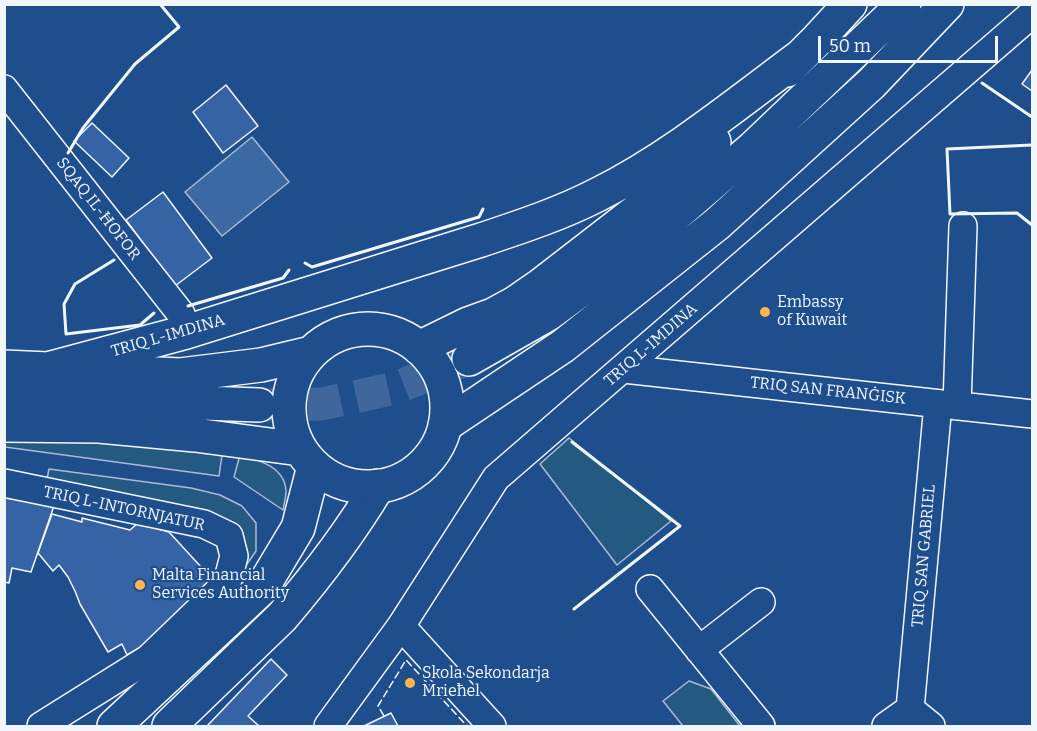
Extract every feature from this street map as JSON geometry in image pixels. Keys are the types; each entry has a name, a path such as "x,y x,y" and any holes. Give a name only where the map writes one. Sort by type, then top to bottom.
{"main road":[{"name":"TRIQ L-IMDINA","path":"419,348 468,324 494,315 515,303 638,210 698,158 850,4"},
{"path":"469,359 548,314 660,228 753,148 904,4"},
{"path":"442,433 563,346 717,224 871,84 947,4"},
{"name":"TRIQ L-IMDINA","path":"48,369 186,332 481,240 571,207 638,173 686,142 809,48"},
{"path":"364,328 384,330 403,336 419,348 437,370 446,397 442,433 429,457 415,471 397,481 378,486 354,486 333,479 307,458 292,430 289,410 291,389 298,370 310,353 326,340 344,332 364,328"},
{"path":"4,367 180,375 261,365 310,353"},
{"path":"4,396 259,405"},
{"path":"4,425 99,426 195,435 307,458"},
{"path":"114,726 262,588 298,528 307,458"},
{"path":"171,726 282,617 345,537 378,486"}],"street":[{"name":"TRIQ L-IMDINA","path":"328,726 401,626 496,478 1032,15"},
{"name":"SQAQ IL-ĦOFOR","path":"4,89 181,314 186,332"},
{"name":"TRIQ SAN GABRIEL","path":"910,709 947,405 963,226"},
{"name":"TRIQ SAN FRANĠISK","path":"624,369 1032,414"},
{"name":"TRIQ L-INTORNJATUR","path":"4,483 204,524 229,536 234,556 227,583 148,659 40,726"},
{"path":"650,589 761,726"},
{"path":"699,650 761,602"},
{"path":"401,626 492,726"},
{"path":"886,726 910,709 931,726"}],"shaded area":[{"path":"252,137 289,182 222,236 185,192"},
{"path":"5,436 223,448 219,476 5,447"},
{"path":"569,438 671,521 617,565 540,464"},
{"path":"240,455 270,466 281,476 286,491 283,510 234,477"},
{"path":"49,469 191,488 220,495 242,506 256,523 256,551 236,580 237,532 47,479"},
{"path":"689,681 711,689 740,726 683,726 663,701"}],"building":[{"path":"1032,70 1032,91 1022,84"},
{"path":"226,85 258,126 223,153 193,112"},
{"path":"92,123 129,158 112,177 74,141"},
{"path":"163,192 212,258 175,286 126,220"},
{"path":"4,498 55,503 31,572 12,568 9,583 4,582"},
{"name":"Malta Financial Services Authority","path":"52,514 82,522 82,518 130,530 138,523 169,532 213,580 155,639 127,655 122,644 108,652 80,604 68,577 59,565 53,571 38,553"},
{"path":"271,659 287,675 248,716 259,726 207,726"},
{"path":"391,713 398,726 364,726"}],"tunnel":[{"path":"259,405 322,404 395,388 469,359"}],"fence":[{"path":"384,716 378,706 406,660 467,726"}],"wall":[{"path":"68,153 83,128 135,64 179,27 160,4"},
{"path":"982,83 1032,117"},
{"path":"1032,145 947,149 950,214 1017,213 1032,225"},
{"path":"305,263 312,267 479,217 483,209"},
{"path":"114,260 75,284 64,304 66,334 140,325 154,313"},
{"path":"188,306 283,278 289,270"},
{"path":"572,442 680,526 574,609"}],"place":[{"name":"Embassy of Kuwait","path":"765,312"},
{"name":"Malta Financial Services Authority","path":"140,585"},
{"name":"Skola Sekondarja Mrieħel","path":"410,683"}]}
